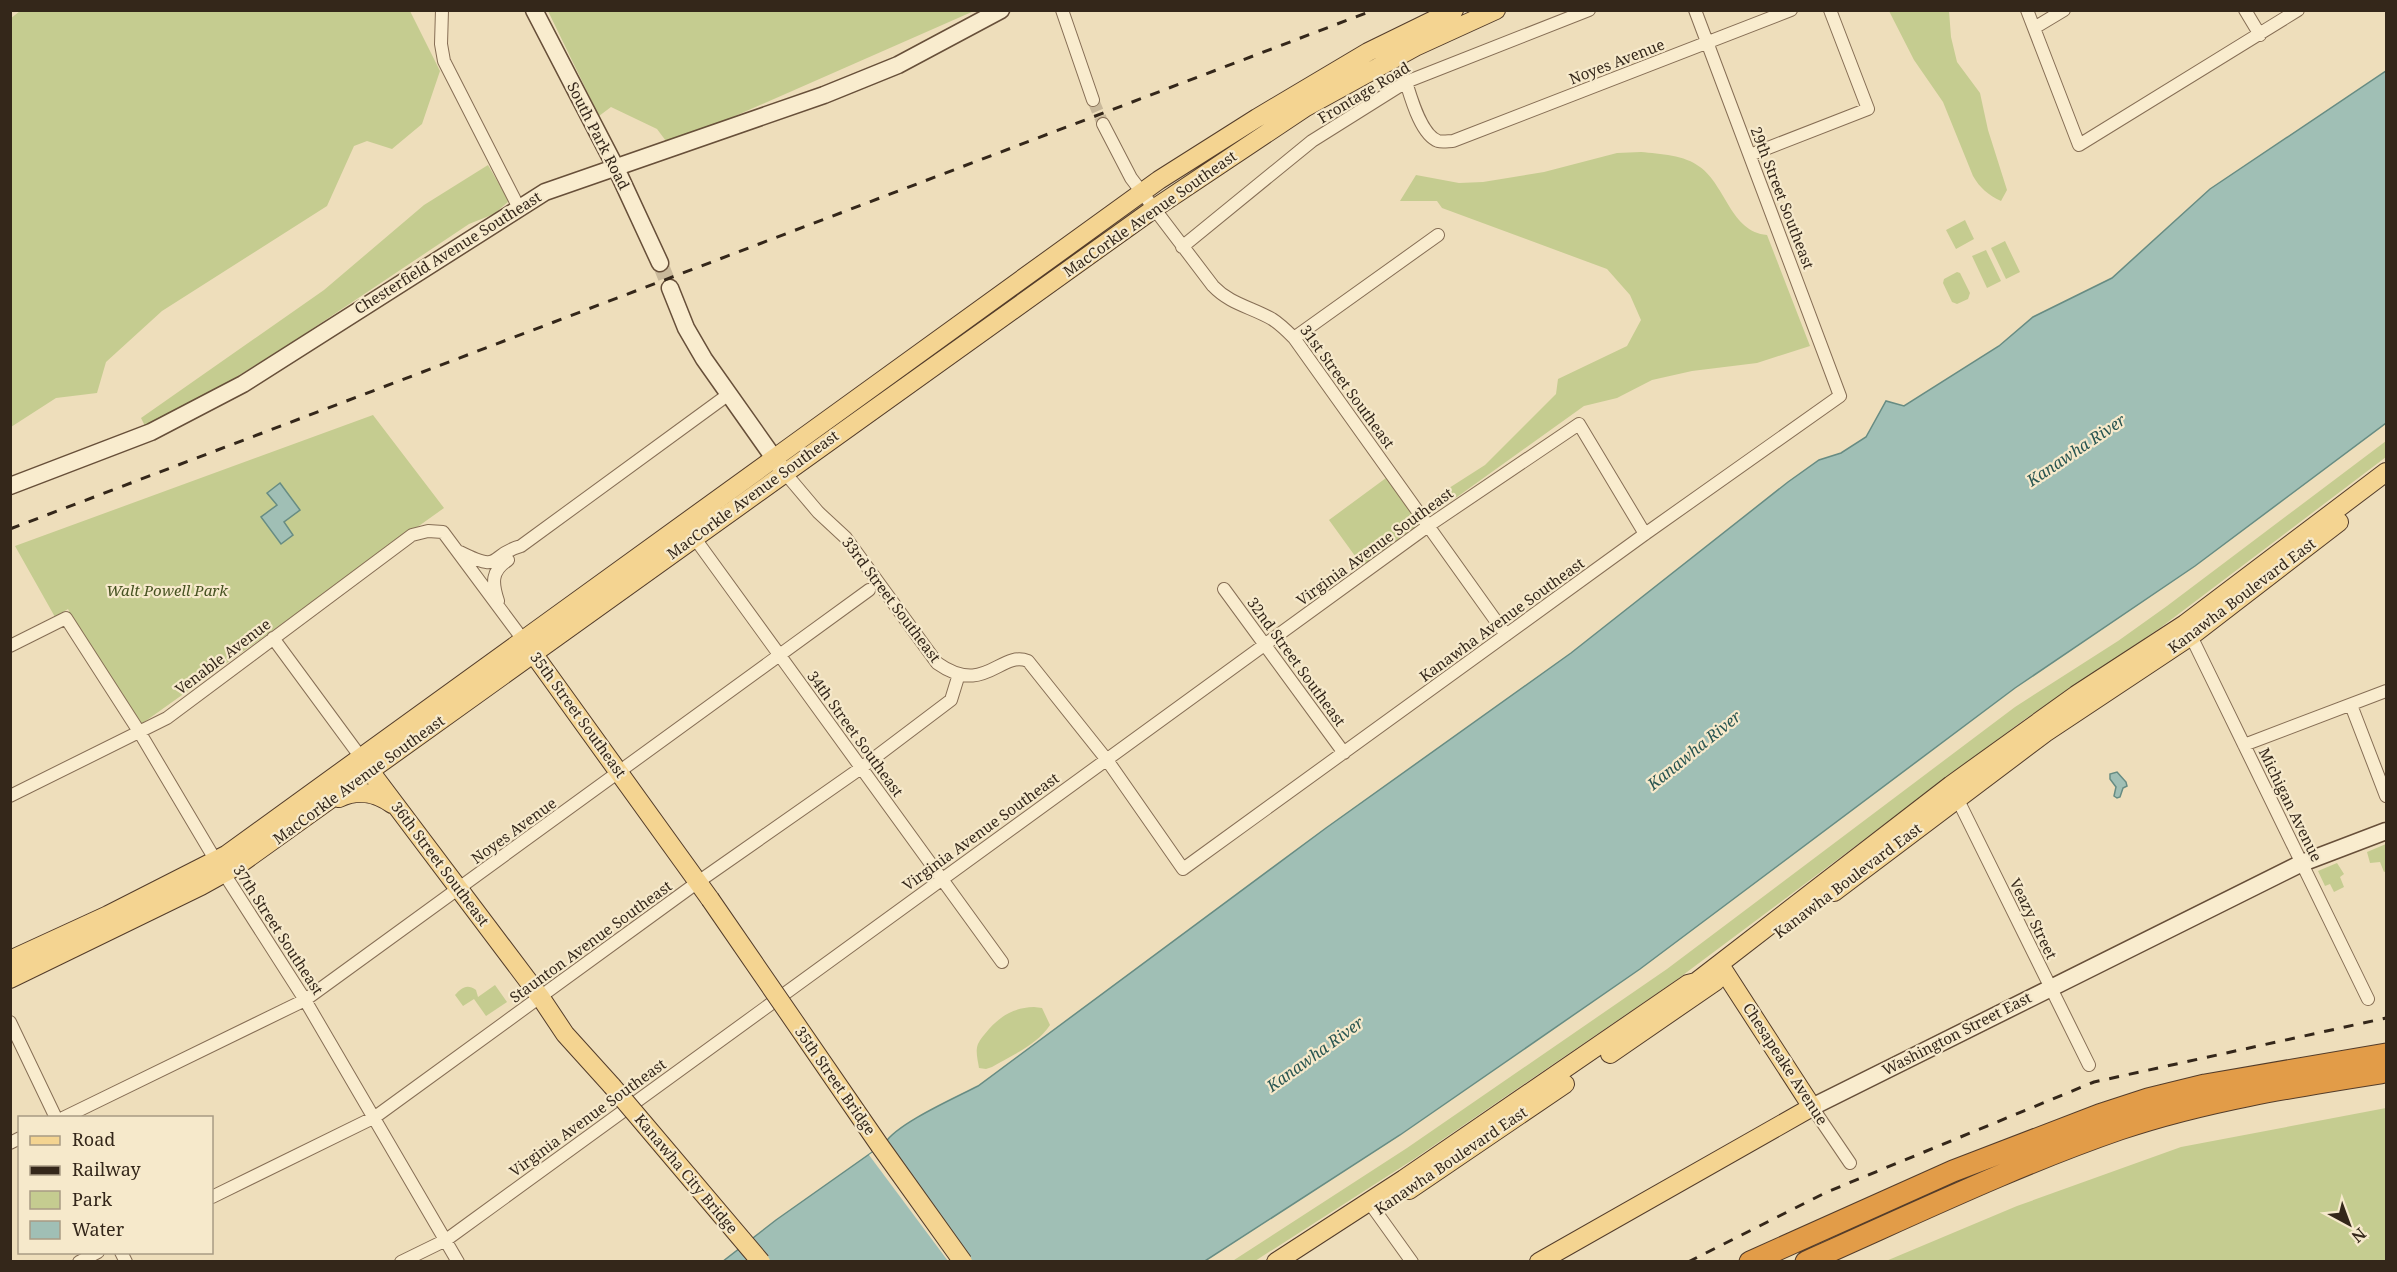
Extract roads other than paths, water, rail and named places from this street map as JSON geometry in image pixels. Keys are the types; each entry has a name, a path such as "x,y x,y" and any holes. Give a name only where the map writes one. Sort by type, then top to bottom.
{"highway":[{"path":"1750,1262 1953,1171 2148,1099 2205,1085 2386,1054"},
{"path":"1806,1262 1982,1184 2122,1129 2191,1108 2305,1084 2386,1072"}],"main road":[{"name":"MacCorkle Avenue Southeast","path":"10,960 220,867 253,836 365,764 779,466 1143,192 1257,118 1368,52 1454,10"},
{"name":"MacCorkle Avenue Southeast","path":"779,466 1306,107 1415,47 1496,10"},
{"name":"Kanawha Boulevard East","path":"2188,630 2386,472"},
{"name":"Kanawha Boulevard East","path":"1299,1262 1688,984 1723,969 1774,922 1954,792 2045,733 2386,486"},
{"name":"35th Street Southeast","path":"529,648 710,899"},
{"name":"MacCorkle Avenue Southeast","path":"10,979 220,867 324,804 365,764"},
{"name":"36th Street Southeast","path":"365,764 541,998 565,1034 612,1086"},
{"path":"324,804 350,794 365,792 384,798 401,811"},
{"name":"Kanawha Boulevard East","path":"1276,1262 1373,1207 1723,969 1954,792"},
{"name":"35th Street Bridge","path":"710,899 963,1262"},
{"name":"Kanawha Boulevard East","path":"1688,984 1692,976 1767,923 1774,922"},
{"name":"Chesapeake Avenue","path":"1723,969 1812,1107"},
{"name":"Kanawha City Bridge","path":"612,1086 761,1262"},
{"name":"Washington Street East","path":"1539,1262 1812,1107"}],"street":[{"path":"442,10 441,44 444,61 519,208"},
{"name":"South Park Road","path":"534,10 616,168 660,263"},
{"name":"Chesterfield Avenue Southeast","path":"10,486 114,447 178,419 243,384 545,192 825,95 898,65 1000,10"},
{"path":"1062,10 1093,100"},
{"name":"Frontage Road","path":"1182,247 1312,141 1406,82 1588,10"},
{"name":"29th Street Southeast","path":"1695,10 1840,396"},
{"name":"Noyes Avenue","path":"1406,82 1412,101 1428,133 1438,141 1453,141 1791,10"},
{"path":"1750,155 1868,109 1830,10"},
{"path":"2027,10 2079,145 2298,10"},
{"path":"2034,28 2064,10"},
{"path":"2245,10 2260,35"},
{"name":"31st Street Southeast","path":"1103,124 1128,172 1182,247 1224,297 1275,321 1294,338 1506,635"},
{"path":"1294,338 1438,235"},
{"path":"670,288 686,328 704,359 779,466"},
{"path":"457,551 488,564 521,546 729,394"},
{"name":"Kanawha Avenue Southeast","path":"1107,760 1183,869 1645,534 1840,396"},
{"name":"Virginia Avenue Southeast","path":"400,1262 446,1240 1428,526 1579,424 1645,534"},
{"name":"33rd Street Southeast","path":"779,466 818,513 846,538 937,663 959,674"},
{"name":"Venable Avenue","path":"10,796 167,718 412,536 428,531 443,532"},
{"name":"34th Street Southeast","path":"689,531 1002,962"},
{"name":"35th Street Southeast","path":"443,532 529,648"},
{"path":"501,609 493,586 495,571 517,554 521,546"},
{"name":"32nd Street Southeast","path":"1224,589 1344,753"},
{"name":"Noyes Avenue","path":"67,1116 305,1000 869,590"},
{"name":"37th Street Southeast","path":"10,646 66,618 305,1000 458,1262"},
{"name":"Michigan Avenue","path":"2188,630 2368,999"},
{"name":"36th Street Southeast","path":"273,638 365,764"},
{"path":"959,674 981,675 1016,658 1029,661 1107,760"},
{"name":"Staunton Avenue Southeast","path":"213,1197 375,1117 698,882 861,768 951,700 959,674"},
{"path":"2244,745 2386,692"},
{"path":"2351,705 2386,796"},
{"name":"Veazy Street","path":"1954,792 2089,1065"},
{"name":"Washington Street East","path":"1812,1107 2302,863 2386,831"},
{"path":"10,1022 55,1116"},
{"name":"Chesapeake Avenue","path":"1812,1107 1850,1162"},
{"path":"1373,1207 1412,1262"},
{"path":"79,1262 94,1254"}],"water":[{"name":"Kanawha River","path":"2386,71 2386,423 2195,566 2015,688 1640,969 1400,1135 1205,1261 722,1262 776,1220 885,1143 902,1127 978,1086 1326,828 1571,653 1788,482 1819,460 1841,453 1866,437 1886,401 1904,406 1999,346 2033,317 2112,278 2210,189"},
{"path":"280,483 300,510 284,522 293,535 281,544 261,517 277,505 267,493"},
{"path":"2117,772 2127,786 2117,798 2114,796 2116,787 2110,779 2110,774"}],"tunnel":[{"path":"1093,100 1103,124"},
{"path":"660,263 670,288"}],"railway":[{"path":"10,529 1374,10"},
{"path":"1688,1262 1827,1192 2094,1082 2386,1018"}],"park label":[{"name":"Walt Powell Park","path":"167,591"}]}
